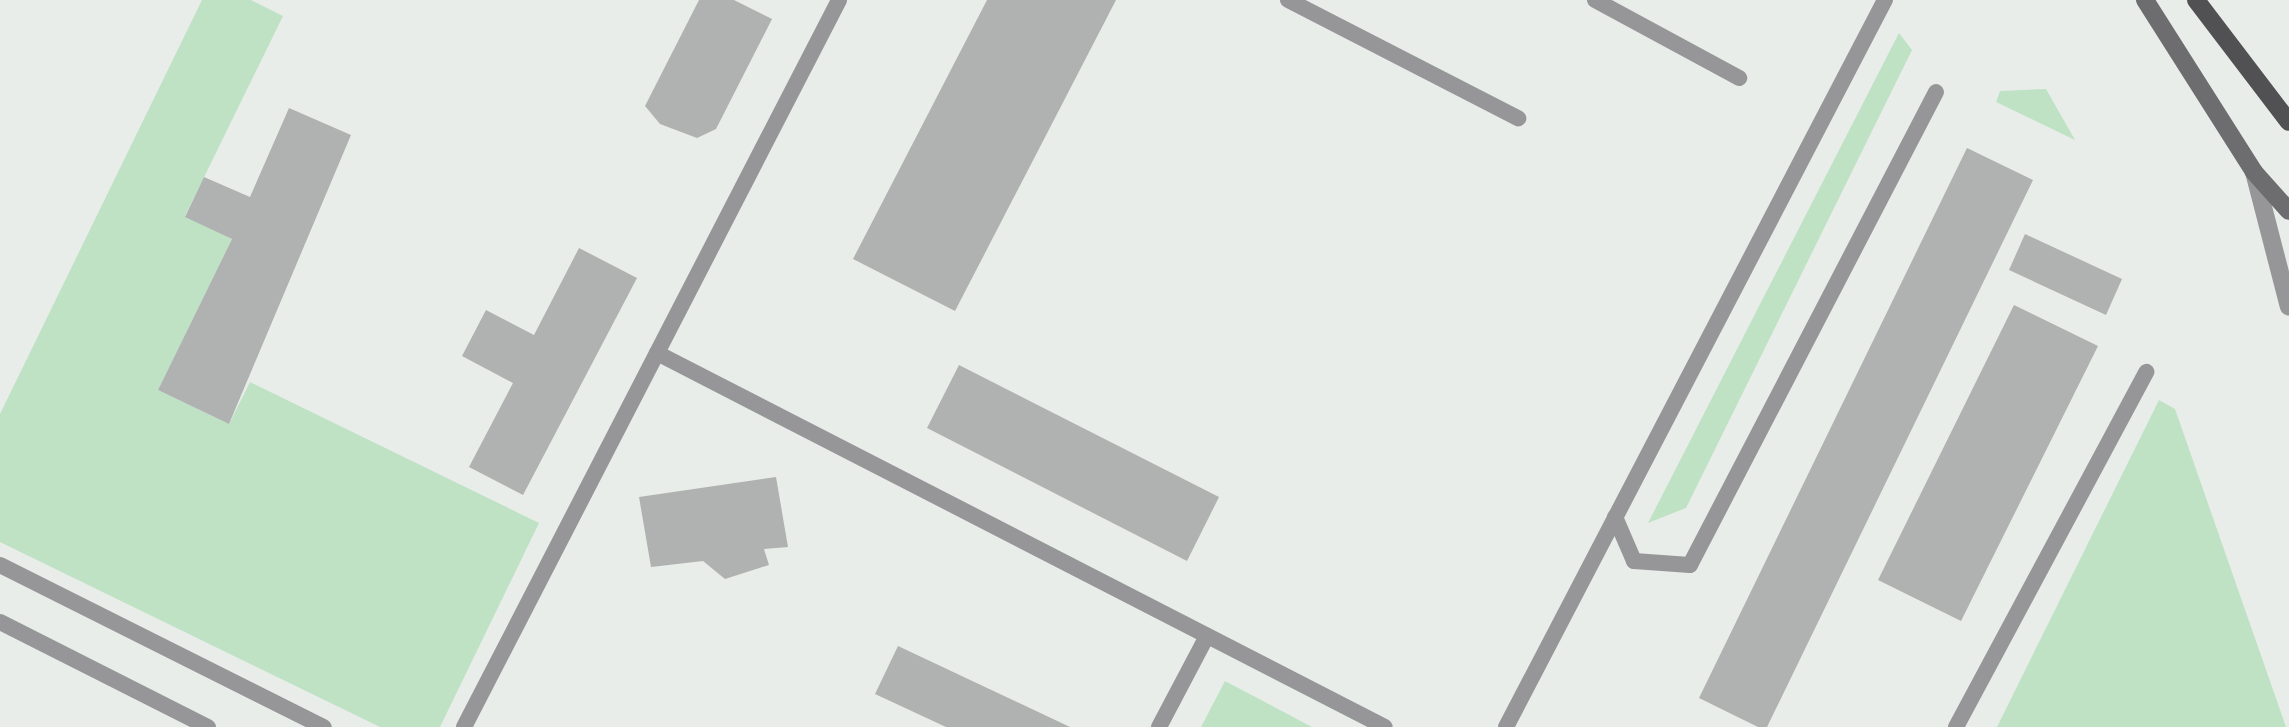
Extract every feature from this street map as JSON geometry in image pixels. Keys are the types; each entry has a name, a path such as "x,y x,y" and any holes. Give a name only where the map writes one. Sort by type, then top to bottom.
{"main road":[{"path":"2145,0 2254,172 2289,211"},
{"path":"2196,0 2289,122"}],"street":[{"path":"2254,172 2289,307"}],"lane":[{"path":"464,727 839,0"},
{"path":"1288,0 1518,118"},
{"path":"1595,0 1739,78"},
{"path":"1506,727 1885,0"},
{"path":"1615,517 1634,561 1689,565 1936,92"},
{"path":"657,353 1385,727"},
{"path":"1956,727 2146,372"},
{"path":"0,565 324,727"},
{"path":"0,622 208,727"},
{"path":"1159,727 1207,636"}],"green space":[{"path":"202,0 251,0 283,16 185,216 232,239 158,390 229,424 250,382 539,523 440,727 380,727 0,542 0,414"},
{"path":"1899,33 1912,50 1686,508 1648,523"},
{"path":"2046,89 2075,140 1996,102 2000,91"},
{"path":"2159,400 2175,409 2286,727 1997,727"},
{"path":"1225,681 1312,727 1201,727"}],"building":[{"path":"699,0 734,0 772,19 716,129 697,138 660,124 645,106"},
{"path":"987,0 1116,0 955,311 853,259"},
{"path":"289,108 351,135 229,424 158,390 232,239 185,217 204,177 250,197"},
{"path":"1967,148 2033,180 1767,727 1758,727 1699,698"},
{"path":"2025,234 2122,279 2106,315 2009,270"},
{"path":"579,248 637,278 523,495 469,467 513,383 462,356 486,310 534,335"},
{"path":"2014,305 2098,346 1961,621 1878,580"},
{"path":"959,365 1219,497 1187,561 927,428"},
{"path":"776,477 788,547 764,549 769,565 725,579 703,561 651,567 639,497"},
{"path":"898,646 1070,727 946,727 875,694"}]}
